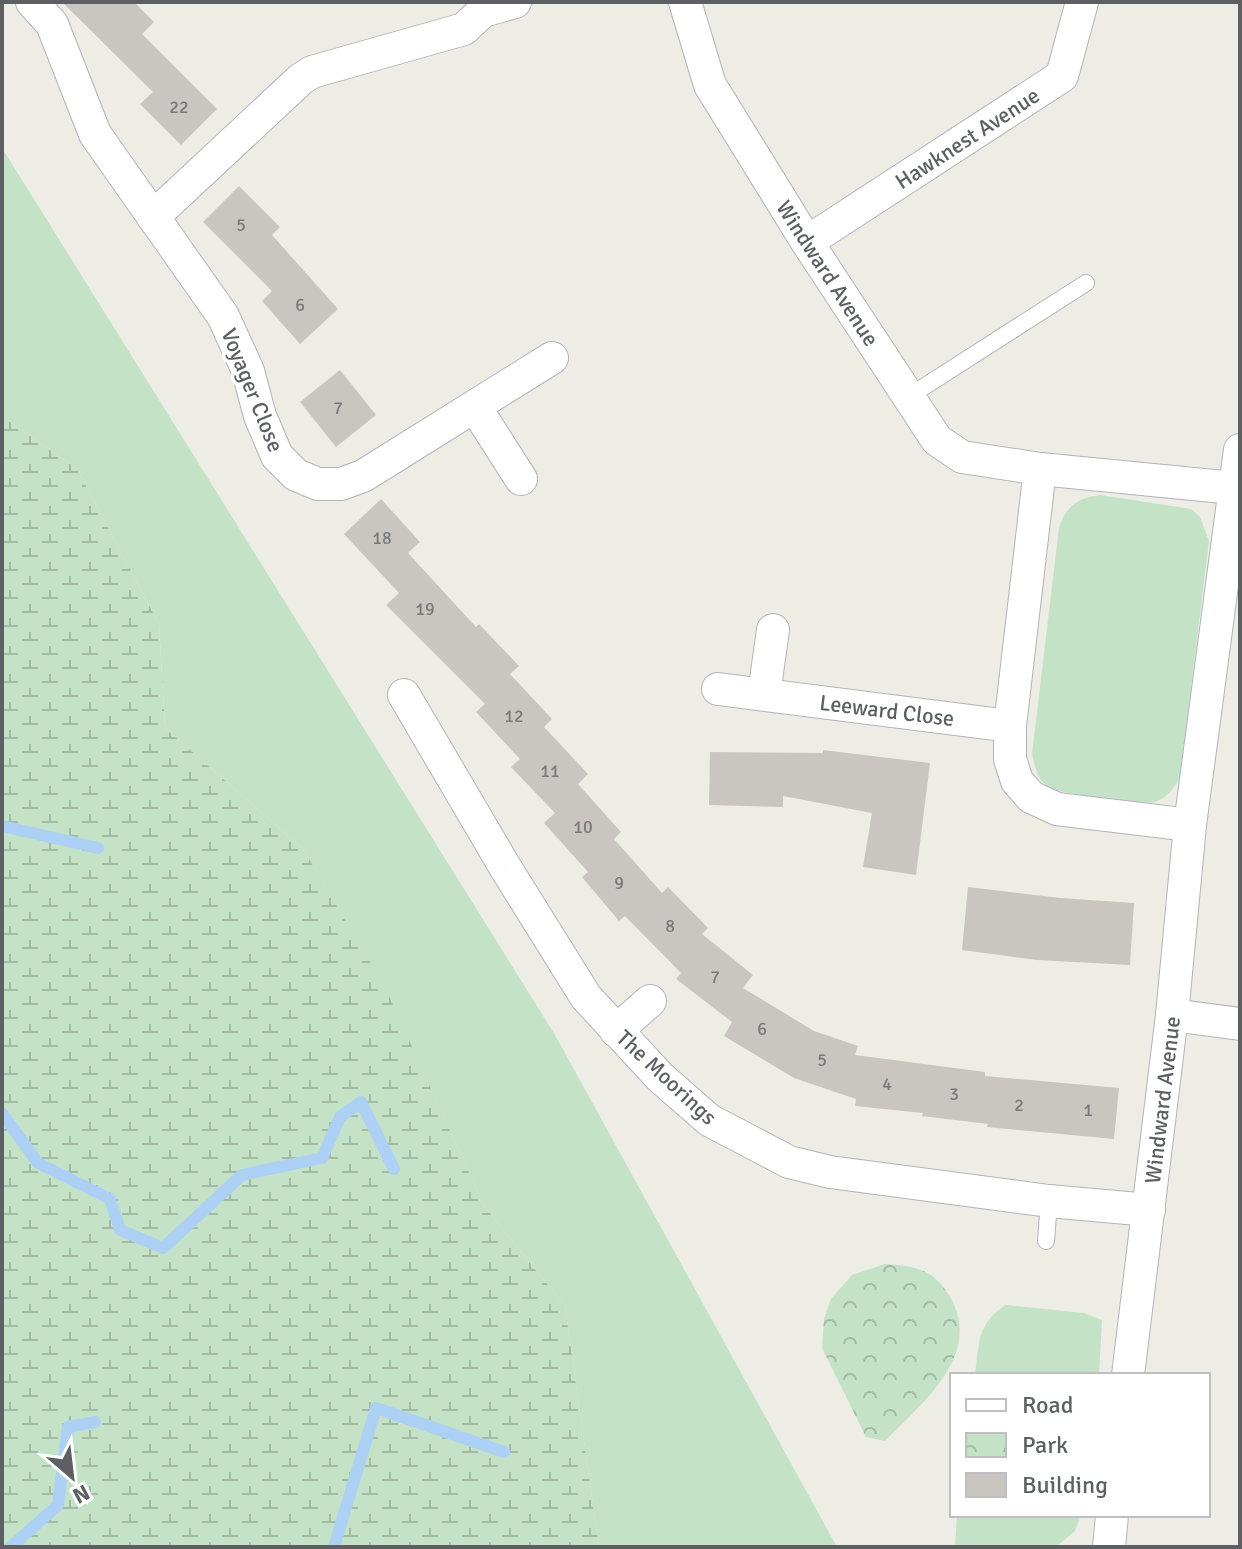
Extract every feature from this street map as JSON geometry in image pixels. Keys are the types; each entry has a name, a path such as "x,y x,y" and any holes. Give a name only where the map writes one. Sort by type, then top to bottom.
{"street":[{"name":"Voyager Close","path":"32,2 52,24 95,134 223,316 248,371 260,416 277,456 296,475 318,484 341,484 363,476 552,358"},
{"path":"153,217 301,79 323,68 464,29 481,7 515,2"},
{"name":"Windward Avenue","path":"685,2 710,85 807,242 937,440 962,457 1040,469 1234,488 1190,825 1172,1015 1128,1373"},
{"name":"Hawknest Avenue","path":"807,242 1062,76 1082,2"},
{"path":"475,407 521,479"},
{"path":"1234,488 1240,450"},
{"path":"1040,469 1010,726 1010,759 1017,781 1031,797 1057,809 1190,825"},
{"path":"764,694 773,630"},
{"name":"Leeward Close","path":"718,689 1010,726"},
{"name":"The Moorings","path":"404,695 579,987 660,1077 709,1120 789,1162 871,1178 1049,1201 1149,1210"},
{"path":"616,1031 650,1001"},
{"path":"1172,1015 1240,1024"},
{"path":"1109,1547 1112,1517"}],"lane":[{"path":"908,397 1086,283"},
{"path":"1046,1241 1049,1201"}],"green space":[{"path":"2,148 555,1035 837,1547 599,1547 565,1306 484,1206 385,988 303,849 165,728 159,624 77,469 2,416"},
{"path":"2,416 77,469 159,624 165,728 303,849 385,987 484,1206 565,1306 599,1547 2,1547"},
{"path":"1100,495 1191,509 1200,517 1209,541 1180,777 1167,795 1154,802 1101,798 1048,787 1035,768 1032,754 1059,528 1074,504"},
{"path":"885,1264 922,1270 936,1279 949,1295 958,1317 959,1337 954,1357 944,1376 931,1394 885,1441 866,1437 822,1348 824,1319 831,1299 852,1275"},
{"path":"1006,1305 1084,1313 1102,1320 1099,1373 975,1373 981,1335 989,1319"},
{"path":"957,1517 1080,1517 1075,1531 1056,1547 955,1547"}],"building":[{"path":"62,2 134,2 154,22 142,34 217,109 181,145 140,104 153,92"},
{"path":"239,186 280,227 272,235 338,309 300,344 262,301 272,291 203,222"},
{"path":"340,370 376,415 336,447 300,402"},
{"path":"381,499 420,542 408,553 476,627 479,624 519,666 510,674 552,719 544,727 588,774 578,784 621,832 614,839 662,893 668,887 708,928 702,934 753,975 743,988 814,1031 858,1046 855,1055 985,1072 985,1076 1119,1088 1114,1139 987,1127 988,1124 922,1116 923,1113 855,1106 856,1099 794,1078 724,1036 732,1022 676,979 681,973 625,916 619,921 582,877 588,872 544,823 555,813 511,767 520,759 476,712 485,704 386,605 399,593 344,534"},
{"path":"823,750 930,763 916,875 863,867 872,813 783,796 783,807 709,805 710,752 823,753"},
{"path":"968,887 1134,903 1130,965 1037,960 962,950"}],"waterway":[{"path":"2,826 98,848"},
{"path":"2,1113 38,1163 110,1199 120,1230 163,1248 242,1175 322,1158 340,1117 361,1102 394,1169"},
{"path":"334,1547 376,1408 504,1452"},
{"path":"11,1547 58,1505 68,1427 95,1422"}]}
